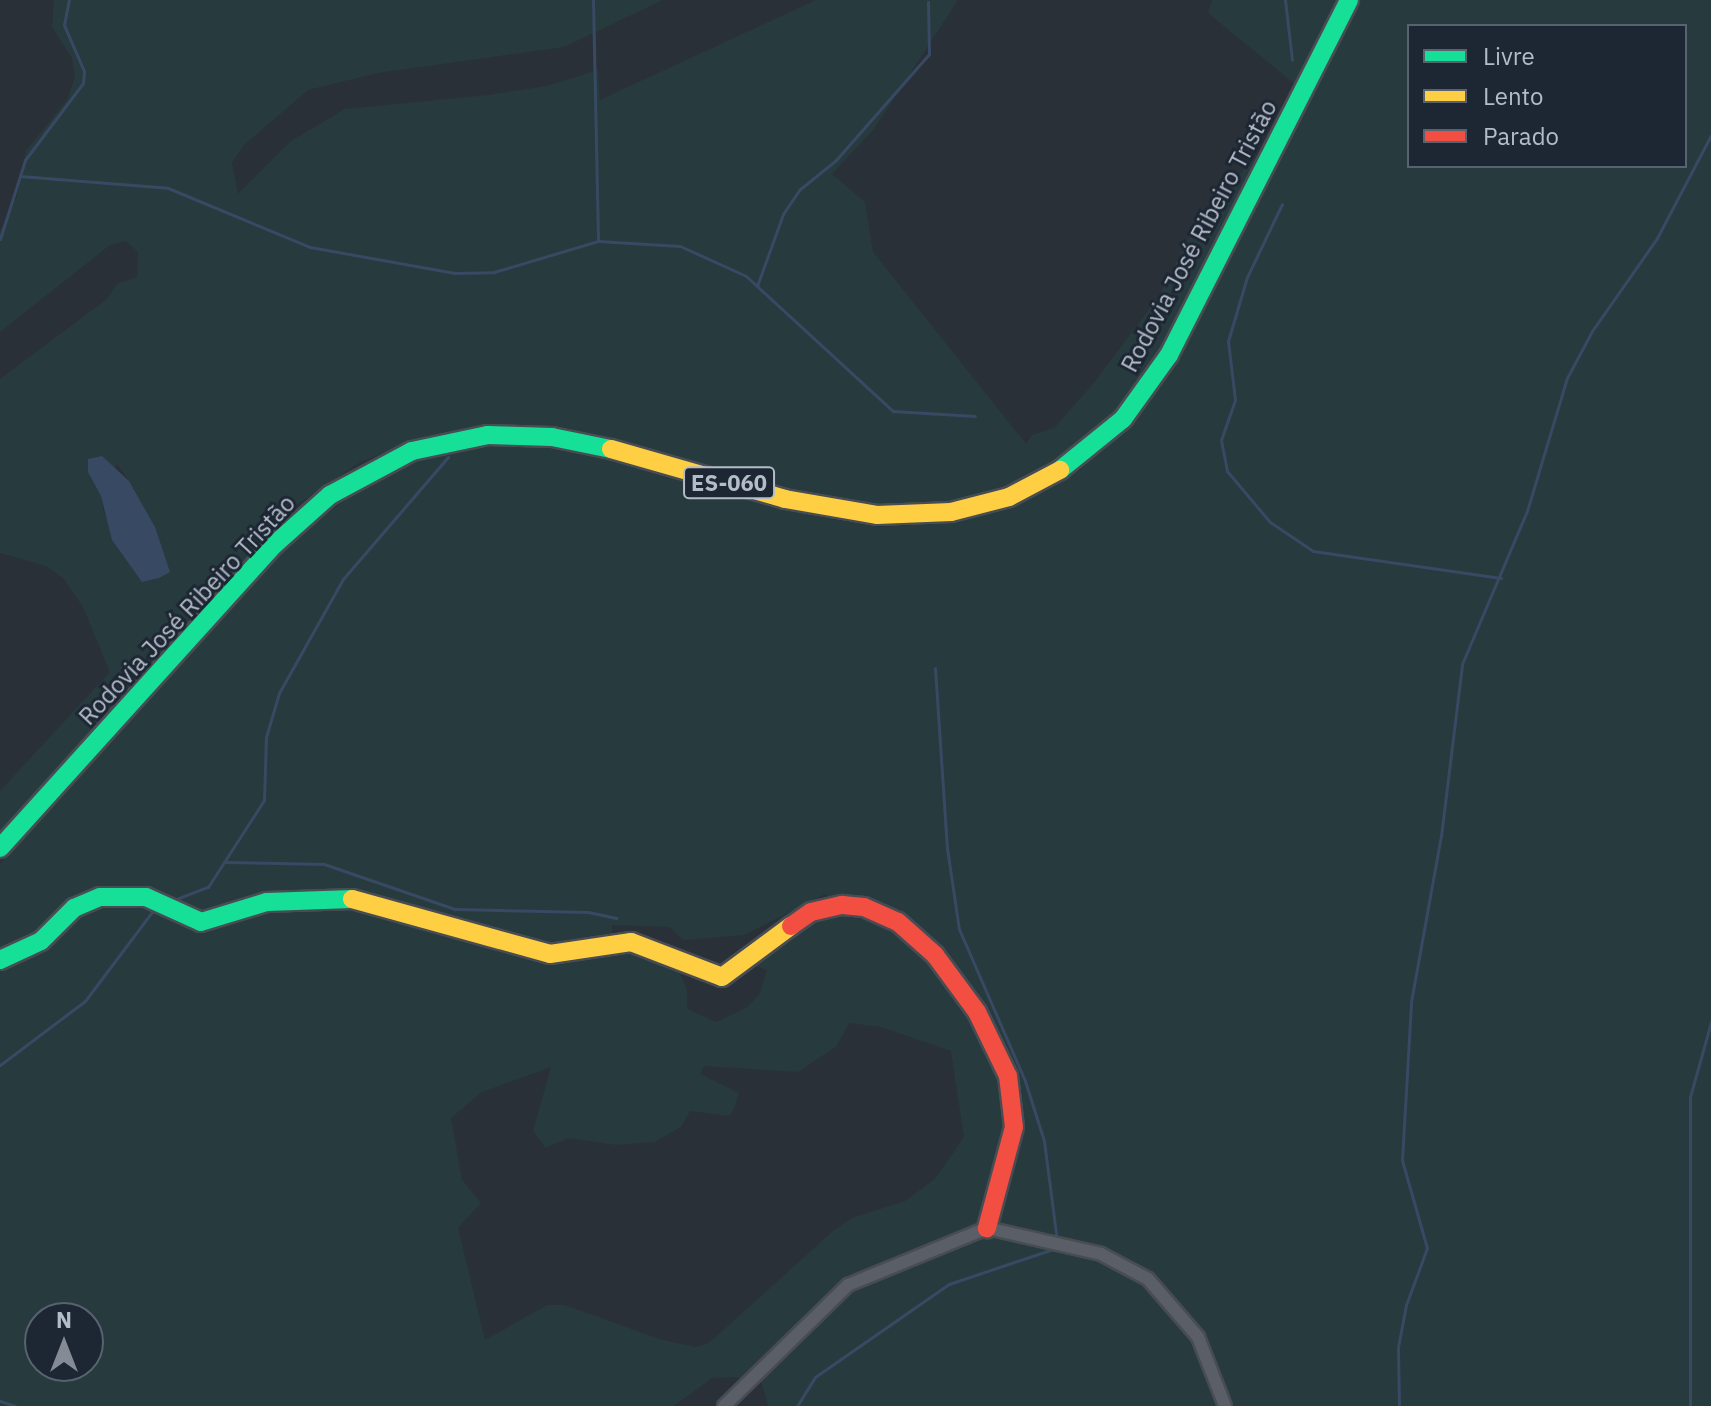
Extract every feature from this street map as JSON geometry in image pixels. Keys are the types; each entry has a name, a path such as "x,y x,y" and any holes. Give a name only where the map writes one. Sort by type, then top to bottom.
{"main road":[{"name":"Rodovia José Ribeiro Tristão","path":"0,848 274,545 330,495 412,451 488,435 552,437 817,506 898,516 989,503 1064,469 1123,419 1169,355 1349,0"},
{"path":"0,960 41,941 74,908 100,897 146,897 185,919 201,922 267,902 348,899 405,910 550,954 631,942 722,977 811,912 842,905 864,907 898,922 935,955 977,1012 1008,1076 1014,1127 987,1228"}],"street":[{"path":"724,1406 848,1285 987,1228 1101,1254 1148,1279 1198,1337 1225,1406"}],"green space":[{"path":"54,0 663,0 564,47 378,73 308,90 244,145 232,163 238,194 291,141 345,109 489,95 547,86 598,70 600,100 816,0 958,0 874,129 832,174 865,202 873,252 1026,444 1032,435 1054,428 1093,384 1159,296 1200,217 1269,143 1157,356 1126,401 1072,458 973,503 845,507 564,429 485,427 407,443 359,463 298,504 0,832 0,791 110,672 83,607 64,579 46,566 0,553 0,379 107,299 117,284 137,277 138,252 126,241 110,245 0,332 0,231 17,196 26,151 67,100 75,77 72,58 52,27","holes":["117,464 155,527 104,514 101,496"]},
{"path":"1212,0 1340,0 1297,86 1208,13"},
{"path":"1357,0 1711,0 1711,1406 768,1406 761,1380 733,1377 712,1378 674,1406 0,1406 0,864 294,538 374,479 439,453 485,445 537,444 637,463 824,518 881,527 958,522 1048,490 1082,469 1111,438","holes":["825,894 843,908 781,929 746,963 767,970 759,995 746,1008 716,1022 687,1009 687,990 677,967 612,944 612,925 670,927 683,940 744,935","849,1023 881,1027 951,1051 964,1137 935,1179 905,1201 852,1218 833,1231 709,1343 696,1347 662,1340 565,1305 547,1305 485,1340 458,1228 481,1203 462,1180 451,1118 482,1092 551,1067 533,1131 546,1148 568,1138 617,1145 654,1142 681,1127 690,1111 729,1116 734,1109 739,1093 700,1074 704,1066 798,1072 837,1046"]}],"water":[{"path":"102,456 129,481 155,527 170,572 159,578 142,582 112,540 101,496 88,472 88,459"}],"waterway":[{"path":"0,239 25,160 83,83 84,71 64,25 69,0"},
{"path":"593,0 598,240"},
{"path":"1285,0 1292,60"},
{"path":"757,286 783,214 799,190 836,160 929,54 928,2"},
{"path":"1399,1406 1398,1347 1406,1305 1427,1248 1402,1160 1411,1002 1441,836 1462,664 1527,511 1567,378 1592,331 1657,238 1711,135"},
{"path":"20,176 168,188 310,247 455,273 494,272 598,241 680,246 746,276 893,411 975,416"},
{"path":"1282,204 1247,277 1228,341 1235,400 1221,440 1227,471 1270,522 1313,551 1501,578"},
{"path":"171,901 208,887 264,800 266,737 279,693 343,579 448,457"},
{"path":"935,668 947,848 959,929 1025,1081 1044,1141 1057,1241"},
{"path":"224,862 324,864 455,909 588,912 616,918"},
{"path":"0,1065 85,1001 154,909"},
{"path":"1690,1406 1690,1097 1711,1022"},
{"path":"797,1406 815,1377 949,1284 1056,1248"},
{"path":"0,1401 15,1406"}],"traffic: fast":[{"path":"1060,470 1123,419 1169,355 1349,0"},
{"path":"0,848 274,545 330,495 412,451 488,435 552,437 611,449"},
{"path":"0,960 41,941 74,908 100,897 146,897 201,922 267,902 352,899"}],"traffic: slow":[{"path":"611,449 785,499 877,515 951,512 1009,497 1060,470"},
{"path":"352,899 550,954 631,942 722,977 791,926"}],"traffic: jam":[{"path":"791,926 811,912 842,905 864,907 898,922 935,955 977,1012 1008,1076 1014,1127 987,1228"}]}
